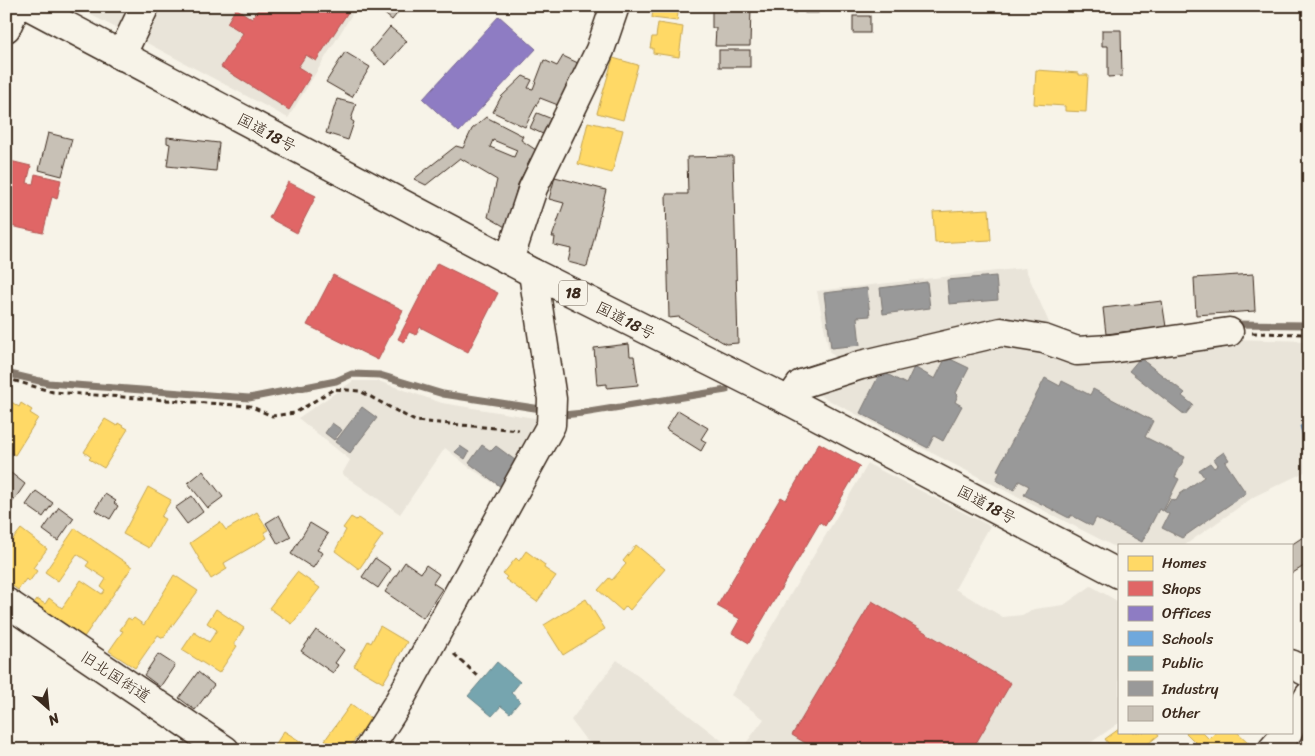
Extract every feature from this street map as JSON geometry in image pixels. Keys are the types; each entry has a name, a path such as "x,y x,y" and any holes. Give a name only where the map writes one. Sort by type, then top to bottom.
{"main road":[{"path":"6,28 16,6"},
{"name":"国道18号","path":"29,6 533,273 789,401 1118,573"},
{"path":"121,56 145,6"},
{"path":"509,260 533,188 600,50 615,6"},
{"path":"368,750 398,703 551,425 552,399 533,273"},
{"path":"789,401 801,384 860,365 1001,332 1044,339 1078,351 1110,349 1229,332"},
{"name":"旧北国街道","path":"6,602 225,750"},
{"path":"1292,664 1309,673"},
{"path":"1292,724 1309,696"},
{"path":"1272,750 1286,734"}],"path":[{"path":"1229,332 1309,334"},
{"path":"6,383 12,380 53,392 250,406 272,416 295,413 334,389 360,391 415,421 548,432"},
{"path":"435,636 478,676"}],"shaded area":[{"path":"74,6 132,6 120,30"},
{"path":"161,6 357,6 288,118 147,43 146,38"},
{"path":"1025,268 1050,325 1043,333 840,362 829,351 817,291"},
{"path":"1234,339 1309,341 1309,470 1255,496 1186,544 1118,544 1118,548 813,392 985,346"},
{"path":"353,381 378,381 442,403 541,419 506,491 470,468 445,448 400,514 342,474 350,460 298,418"},
{"path":"868,464 990,526 955,589 1003,617 1022,615 1034,609 1064,605 1091,586 1118,601 1118,724 1080,750 741,750 764,719 731,695"},
{"path":"617,660 734,750 600,750 585,739 571,720"}],"building: Homes":[{"path":"653,6 679,6 677,21 652,18"},
{"path":"1071,6 1111,6 1111,9 1072,12"},
{"path":"658,23 683,27 679,57 653,53 653,48 650,48 652,37 656,37"},
{"path":"613,58 638,65 623,120 597,113"},
{"path":"1036,70 1088,75 1086,112 1065,111 1065,106 1034,104"},
{"path":"588,122 623,130 612,173 578,164"},
{"path":"989,209 991,240 935,243 933,212"},
{"path":"10,401 19,407 21,403 32,410 30,413 38,418 15,455 6,450 6,407"},
{"path":"105,419 117,426 118,423 128,429 104,468 89,459 91,457 84,452"},
{"path":"148,487 171,500 161,517 165,519 149,548 123,534"},
{"path":"257,512 268,530 264,532 267,538 224,563 227,569 211,579 190,543 220,522 226,530"},
{"path":"351,517 356,520 358,518 383,535 359,569 335,551 346,530 343,528"},
{"path":"75,528 132,567 84,637 34,603 37,599 45,604 49,598 62,608 81,580 102,594 105,590 101,587 106,579 86,566 89,562 77,554 58,581 45,572"},
{"path":"21,529 47,549 33,568 37,571 29,582 26,579 18,590 6,581 6,548"},
{"path":"636,545 665,569 630,610 626,606 622,611 598,590 609,578 612,580 626,564 623,561"},
{"path":"526,551 545,565 544,568 556,576 537,602 505,579 507,577 503,574 516,558 519,561"},
{"path":"297,572 320,588 292,624 269,608"},
{"path":"174,575 198,591 163,638 158,635 135,668 109,651 123,631 120,630 128,618 132,620 134,618 144,625"},
{"path":"586,599 605,629 563,655 544,625"},
{"path":"216,609 244,628 234,644 237,646 219,673 182,650 194,632 209,642 217,630 207,623"},
{"path":"380,626 407,642 383,683 354,666 368,641 371,643"},
{"path":"351,704 374,721 363,737 359,734 347,750 339,750 325,740"},
{"path":"1118,730 1118,734 1159,735 1140,750 1113,750 1105,739"},
{"path":"284,731 303,743 298,750 272,750"},
{"path":"1187,734 1204,734 1209,739 1214,734 1239,734 1249,743 1243,750 1203,750"}],"building: Shops":[{"path":"260,6 352,6 316,61 306,55 298,67 311,75 289,110 221,67 243,33 227,23 236,8 252,19"},
{"path":"6,160 31,166 27,183 33,184 35,174 61,180 57,199 52,197 43,233 6,225"},
{"path":"288,182 316,196 297,233 269,218"},
{"path":"437,263 498,293 468,352 420,327 416,335 409,332 404,342 398,339"},
{"path":"333,275 403,310 378,360 307,325"},
{"path":"819,443 860,466 825,526 820,522 749,643 732,633 740,619 717,606 781,497 786,500"},
{"path":"872,601 1011,683 972,750 817,750 792,735"}],"building: Offices":[{"path":"499,16 536,49 459,132 423,99"}],"building: Schools":[{"path":"1309,424 1309,459 1300,426"}],"building: Public":[{"path":"497,662 520,682 511,693 520,701 510,713 501,706 492,716 468,696"}],"building: Industry":[{"path":"996,276 998,300 949,304 947,280"},
{"path":"927,282 930,308 883,314 880,288"},
{"path":"867,288 870,316 857,317 860,345 831,348 824,293"},
{"path":"946,357 969,368 956,393 958,395 955,402 962,406 943,441 934,436 928,448 860,413 881,371 906,384 914,367 935,379"},
{"path":"1140,358 1185,393 1182,396 1193,405 1185,415 1129,371"},
{"path":"1045,378 1060,386 1062,381 1090,395 1093,389 1153,421 1145,437 1185,457 1175,477 1179,479 1163,511 1159,509 1142,542 1096,518 1092,526 1071,515 1069,518 1024,495 1029,486 1019,481 1014,490 996,480 1000,472 997,470"},
{"path":"362,407 377,418 350,453 335,442"},
{"path":"332,423 342,430 334,440 325,433"},
{"path":"482,445 491,451 496,446 519,463 501,487 469,463"},
{"path":"460,446 469,452 465,459 455,452"},
{"path":"1224,452 1229,460 1225,462 1246,493 1182,538 1162,528 1169,514 1164,511 1171,499 1176,501 1180,494 1204,477 1199,470 1210,463 1214,468 1218,465 1214,459"}],"building: Other":[{"path":"375,6 403,6 392,20"},
{"path":"712,6 751,6 750,46 715,46 716,28 712,28"},
{"path":"767,6 796,6 796,13 770,12 771,8"},
{"path":"805,6 818,6 818,13 805,13"},
{"path":"853,16 870,16 870,33 853,33"},
{"path":"390,27 407,41 386,65 370,51"},
{"path":"1102,30 1121,30 1122,76 1108,77 1108,46 1102,46"},
{"path":"719,50 750,50 750,67 719,67"},
{"path":"345,52 370,67 352,97 326,82"},
{"path":"563,56 578,63 558,105 540,98 525,127 493,112 501,97 523,76 532,80 528,88 533,89 544,60 557,66"},
{"path":"337,99 356,104 351,120 354,122 348,140 326,133"},
{"path":"537,113 552,119 545,135 530,128"},
{"path":"486,117 523,136 521,140 536,150 518,184 507,228 488,217 497,180 460,158 426,185 414,179 456,146 463,148 472,129","holes":["493,140 517,150 514,157 490,147"]},
{"path":"48,133 72,139 62,176 39,170"},
{"path":"167,137 219,143 216,171 167,166 170,144 167,143"},
{"path":"733,156 738,343 726,344 679,317 669,318 666,194 688,194 687,157"},
{"path":"555,177 606,190 587,267 568,262 571,249 554,245 555,237 552,237 564,203 549,199"},
{"path":"1253,274 1255,311 1196,315 1194,278"},
{"path":"1162,301 1166,327 1106,334 1103,308"},
{"path":"629,344 630,356 634,356 638,385 607,388 607,384 597,385 594,348"},
{"path":"678,410 708,428 701,439 706,442 701,451 666,429"},
{"path":"203,471 223,497 208,508 188,483"},
{"path":"11,473 25,484 10,506 6,503 6,480"},
{"path":"36,491 53,503 43,517 26,505"},
{"path":"105,494 116,501 114,503 118,506 110,519 95,510"},
{"path":"192,496 203,512 187,524 175,508"},
{"path":"59,507 74,518 58,541 43,530"},
{"path":"279,515 291,537 278,544 266,523"},
{"path":"310,523 328,534 317,550 323,553 313,568 291,554"},
{"path":"1309,533 1309,563 1292,573 1292,544"},
{"path":"375,558 391,569 378,588 362,577"},
{"path":"405,562 421,573 426,565 439,574 433,583 442,589 423,618 385,592"},
{"path":"316,630 344,650 335,663 338,665 333,673 301,651"},
{"path":"158,654 175,665 160,687 144,675"},
{"path":"198,672 214,685 195,710 179,698"}],"waterway":[{"path":"1232,324 1309,325"},
{"path":"6,376 10,374 48,383 249,398 336,381 352,374 380,375 443,394 541,409"},
{"path":"563,415 726,390"}]}
